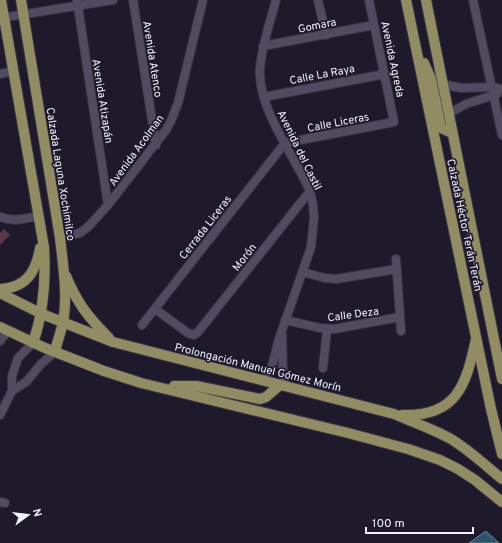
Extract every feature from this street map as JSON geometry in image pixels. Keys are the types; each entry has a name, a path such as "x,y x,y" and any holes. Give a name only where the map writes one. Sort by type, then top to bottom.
{"main road":[{"path":"1,0 2,18 41,232 45,265 42,314 33,343"},
{"name":"Calzada Laguna Xochimilco","path":"21,0 60,238 63,269 63,322 55,352"},
{"name":"Calzada Héctor Terán Terán","path":"406,0 491,410 502,454"},
{"name":"Calzada Héctor Terán Terán","path":"426,0 502,379"},
{"path":"416,44 431,79 441,127 452,133"},
{"path":"0,289 16,287 30,276 38,258 41,232"},
{"path":"63,269 82,308 92,321 113,342"},
{"name":"Prolongación Manuel Gómez Morín","path":"0,293 42,314 113,342 394,414 450,439 468,450 502,479"},
{"path":"4,329 55,352 104,371 141,383 408,449 458,469 475,480 502,502"},
{"path":"394,414 411,415 429,413 449,403 458,392 466,378 476,335"},
{"path":"158,386 196,386 260,399 266,397 283,385"}],"street":[{"path":"2,18 77,3 113,0"},
{"name":"Avenida Atenco","path":"133,0 156,145"},
{"name":"Avenida Acolman","path":"60,238 85,230 108,205 156,145 166,130 175,113 203,0"},
{"name":"Avenida del Castil","path":"262,381 272,366 277,344 311,247 314,211 310,191 270,115 260,81 260,69 264,46 276,0"},
{"path":"318,0 326,35"},
{"name":"Avenida Agreda","path":"369,0 394,122"},
{"path":"473,0 502,135"},
{"name":"Avenida Atizapán","path":"77,3 108,205"},
{"name":"Gomara","path":"264,46 374,25"},
{"path":"0,74 12,71"},
{"name":"Calle La Raya","path":"264,96 385,74"},
{"path":"442,84 493,92"},
{"path":"448,114 493,92 502,90"},
{"name":"Calle Liceras","path":"285,143 394,122"},
{"name":"Cerrada Liceras","path":"142,325 285,143"},
{"name":"Morón","path":"155,309 188,333 194,335 198,332 310,191"},
{"path":"0,217 9,220 24,220 38,216"},
{"path":"396,259 401,331"},
{"path":"302,272 325,278 336,279 397,269"},
{"name":"Calle Deza","path":"285,320 327,329 342,328 400,317"},
{"path":"0,341 4,329"},
{"path":"322,368 327,329"},
{"name":"Avenida del Castil","path":"282,331 283,385"},
{"path":"12,392 12,376 18,358 33,343"},
{"path":"0,415 12,392 26,382 41,364 55,352"}],"water":[{"path":"486,531 499,543 469,543"}],"building":[{"path":"4,229 10,235 0,245 0,233"}]}
